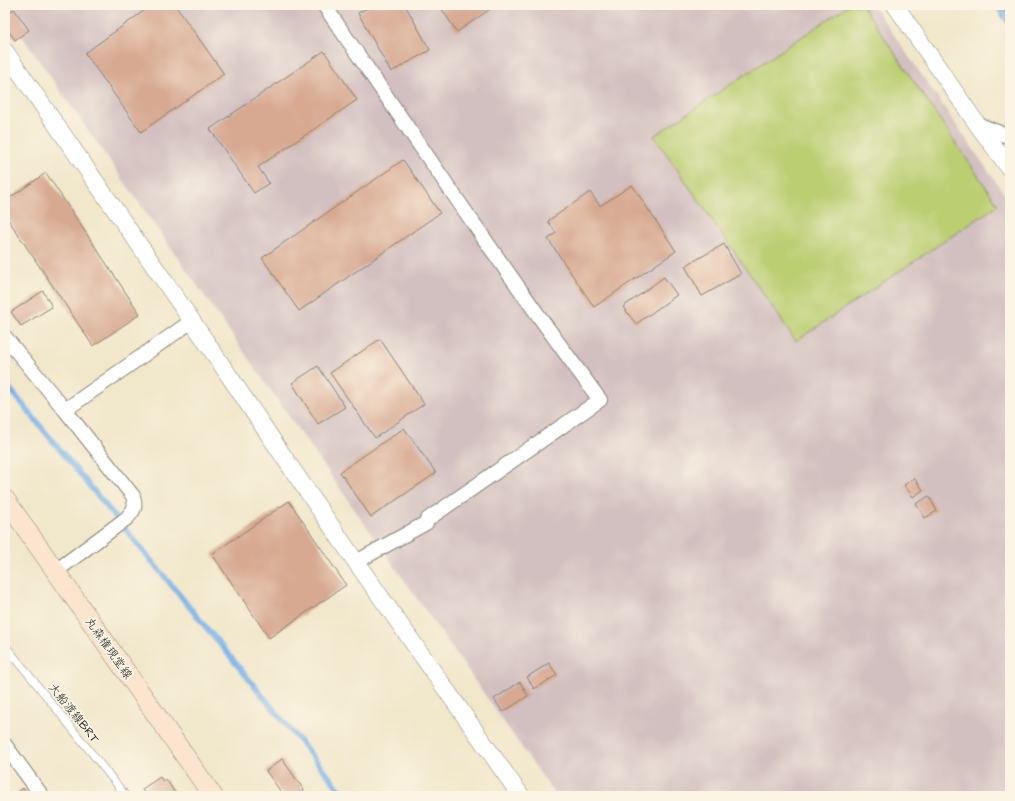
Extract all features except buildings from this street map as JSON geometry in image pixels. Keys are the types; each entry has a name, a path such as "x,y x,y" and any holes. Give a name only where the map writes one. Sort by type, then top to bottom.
{"main road":[{"name":"丸森権現堂線","path":"5,499 214,796"}],"street":[{"path":"324,5 461,206 600,400 428,519 426,523 356,562"},
{"path":"895,5 1010,170"},
{"path":"5,51 192,321 356,562 521,796"},
{"path":"977,124 1010,137"},
{"path":"65,410 192,321"},
{"path":"5,337 133,496 135,505 133,511 127,518 56,571"},
{"path":"5,745 42,796"}],"lane":[{"name":"大船渡線BRT","path":"5,645 126,796"}],"shaded area":[{"path":"5,5 873,5 1010,202 1010,794 1007,796 556,796 5,12"}],"green space":[{"path":"849,5 862,5 998,205 796,341 654,136"}],"water":[{"path":"994,5 1010,5 1010,28"}],"waterway":[{"path":"5,383 345,796"}]}
